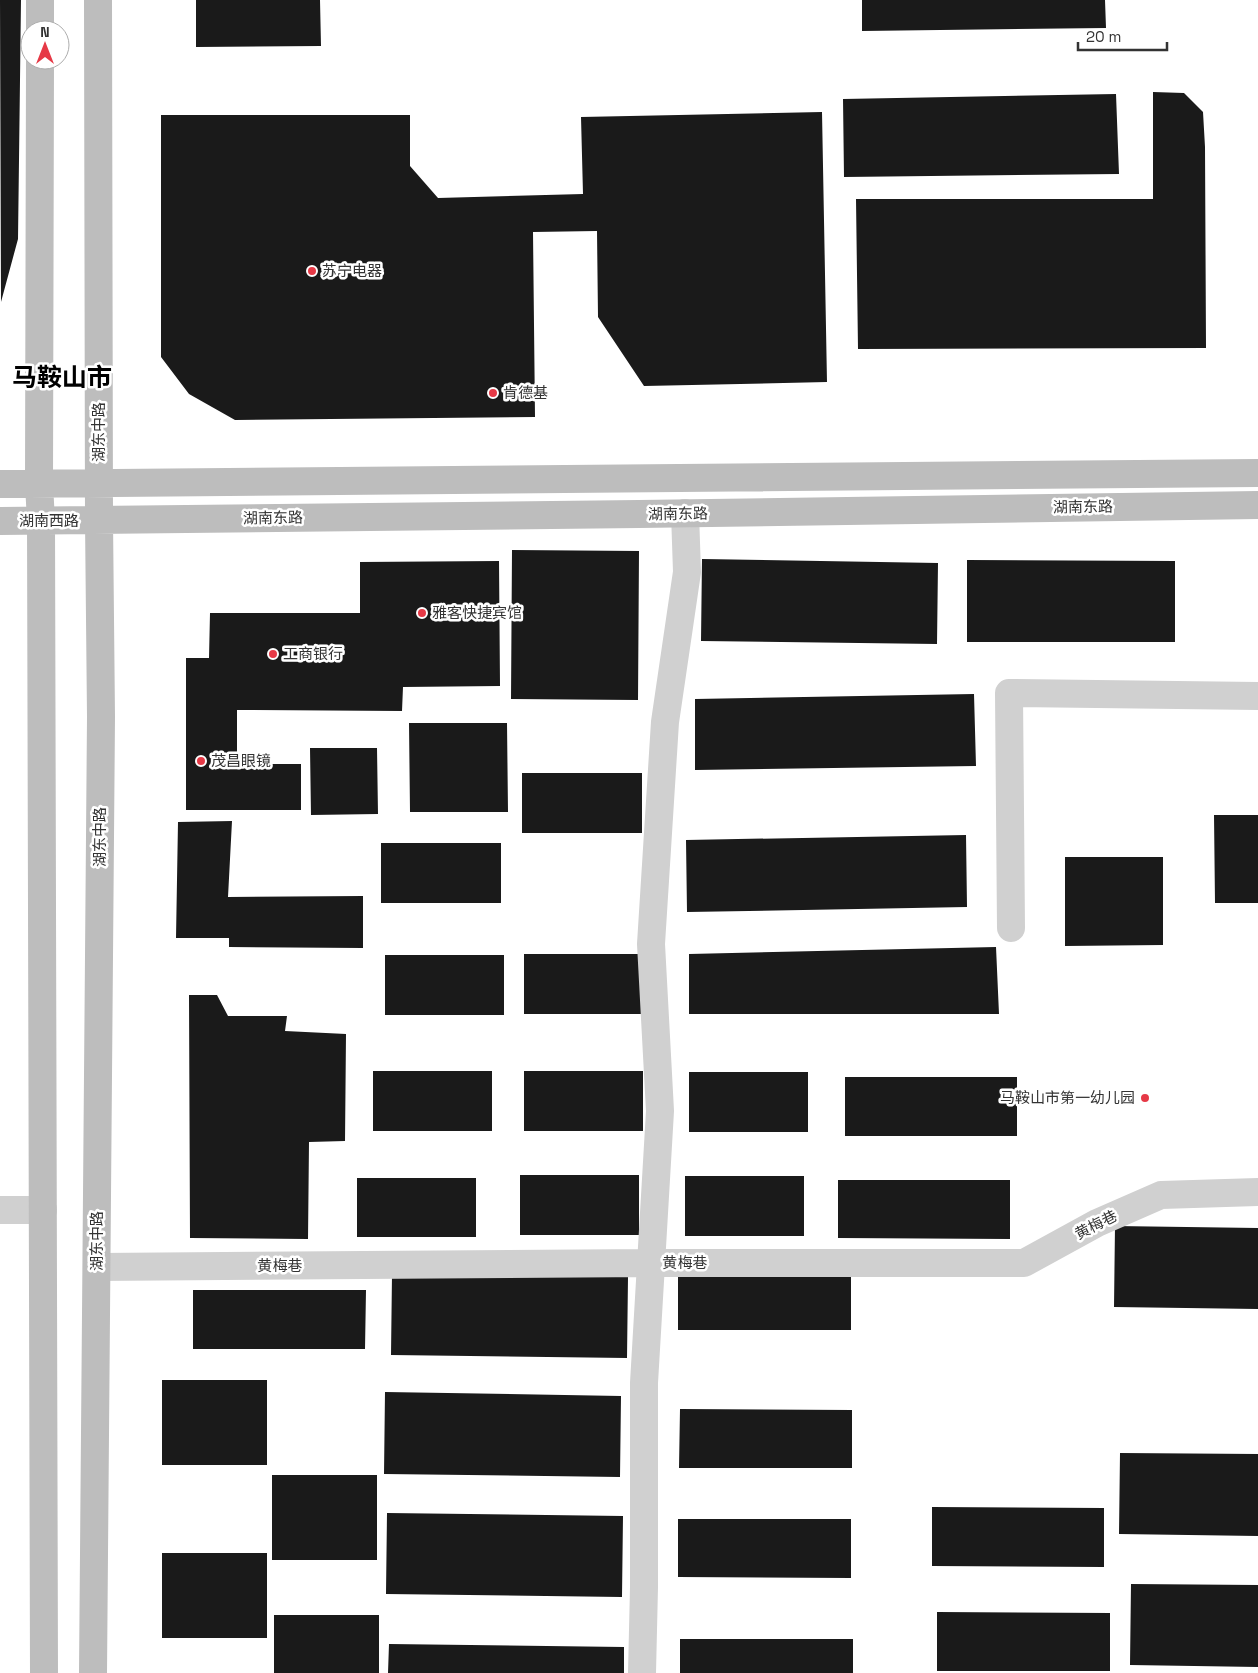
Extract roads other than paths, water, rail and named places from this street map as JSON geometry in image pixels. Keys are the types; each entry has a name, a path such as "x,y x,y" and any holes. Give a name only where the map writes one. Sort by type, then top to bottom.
{"main road":[{"path":"40,0 40,20"},
{"name":"湖东中路","path":"93,1673 101,726 98,0"},
{"path":"40,70 39,484 41,521 44,1673"},
{"path":"0,484 1258,474"},
{"name":"湖南东路","path":"99,520 1258,505"},
{"name":"湖南西路","path":"0,521 99,520"}],"street":[{"path":"642,1673 644,1383 660,1111 651,944 665,722 687,572 685,513"},
{"path":"1012,928 1008,693 1258,696"},
{"name":"黄梅巷","path":"96,1268 651,1263 1024,1263 1097,1222 1161,1195 1258,1192"},
{"path":"0,1210 43,1210"}],"place":[{"name":"苏宁电器","path":"312,271"},
{"name":"肯德基","path":"493,393"},
{"name":"雅客快捷宾馆","path":"422,613"},
{"name":"工商银行","path":"273,654"},
{"name":"茂昌眼镜","path":"201,761"},
{"name":"马鞍山市第一幼儿园","path":"1145,1098"}],"district":[{"name":"马鞍山市","path":"62,377"}]}
